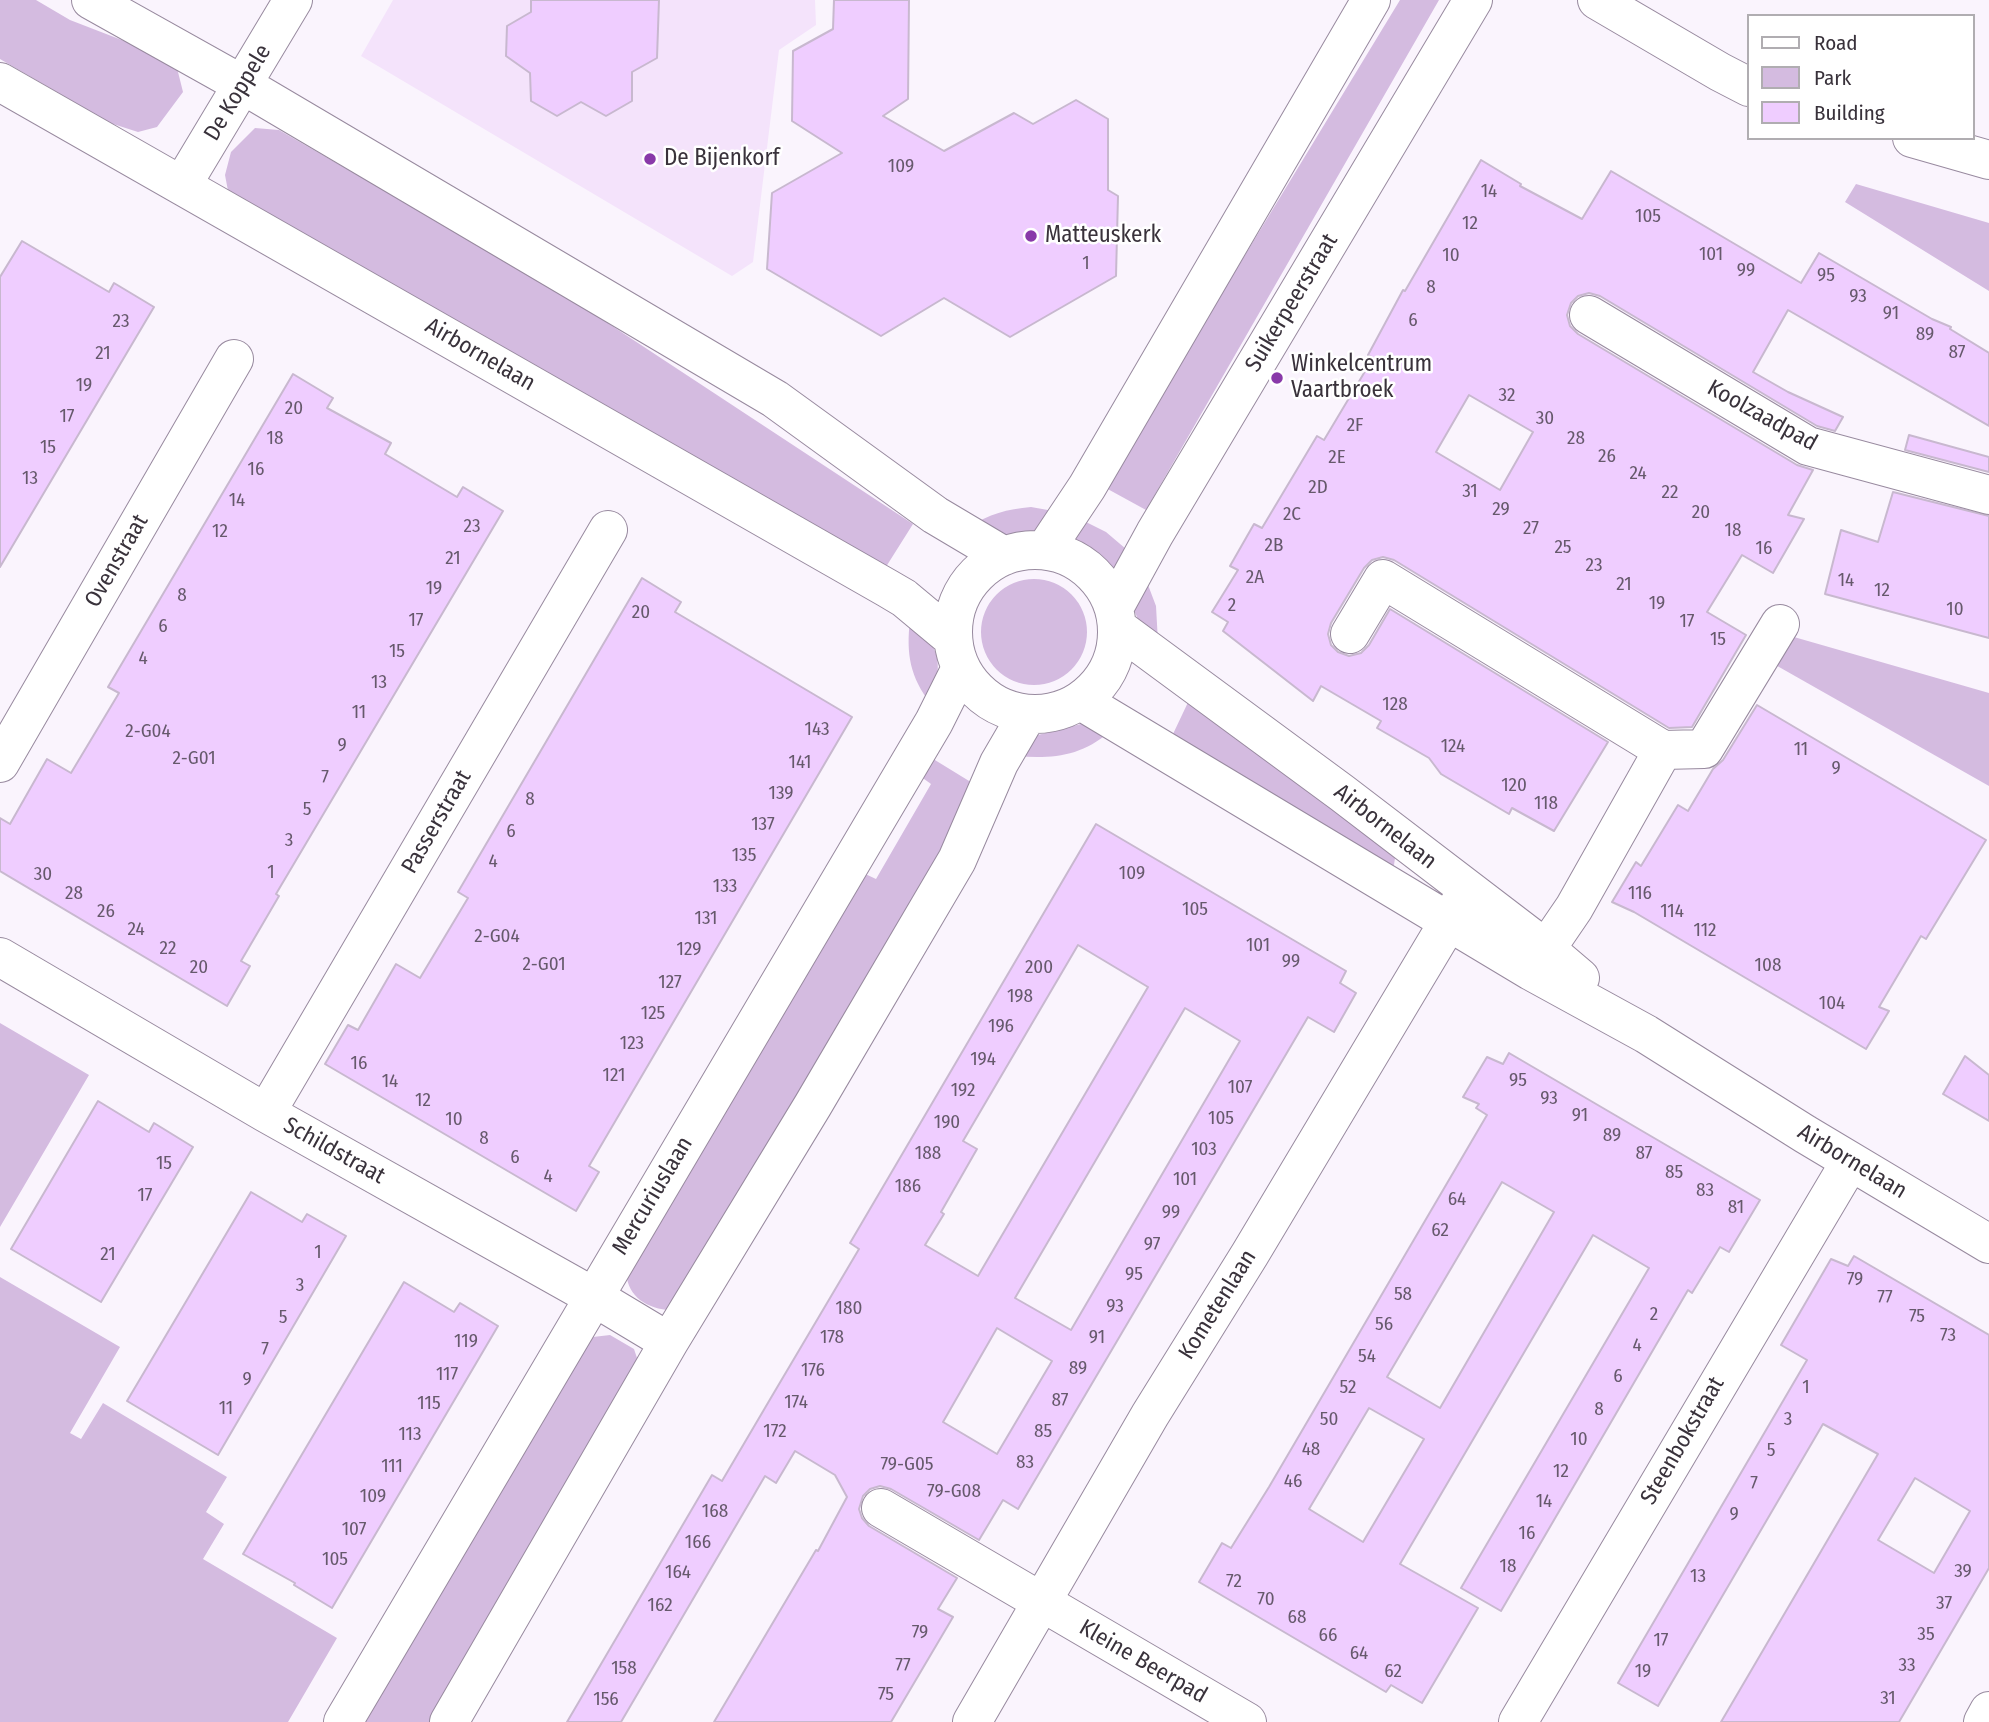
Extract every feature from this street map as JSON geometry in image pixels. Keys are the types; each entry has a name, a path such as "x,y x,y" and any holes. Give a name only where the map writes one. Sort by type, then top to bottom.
{"street":[{"path":"91,0 243,85 775,399 943,521 1004,556"},
{"name":"De Koppele","path":"182,185 293,0"},
{"path":"1045,550 1087,487 1371,0"},
{"name":"Suikerpeerstraat","path":"1116,618 1155,533 1473,0"},
{"path":"1597,0 1748,86"},
{"name":"Airbornelaan","path":"0,82 904,598 956,653"},
{"path":"1919,140 1989,160"},
{"name":"Koolzaadpad","path":"1589,315 1808,446 1989,495"},
{"name":"Ovenstraat","path":"0,764 234,359"},
{"name":"Passerstraat","path":"266,1113 608,530"},
{"path":"1025,550 1045,550 1068,556 1088,569 1104,587 1116,618 1116,650 1109,670 1097,687 1081,701 1055,713 1027,715 1006,710 988,700 972,686 956,653 954,617 960,598 971,580 986,566 1004,556 1025,550"},
{"path":"1350,634 1383,579 1663,750 1704,749 1780,624"},
{"name":"Airbornelaan","path":"1116,618 1300,762 1458,906"},
{"name":"Mercuriuslaan","path":"343,1722 929,730 956,653"},
{"name":"Airbornelaan","path":"1081,701 1458,906 1646,1034 1850,1162 1989,1244"},
{"path":"449,1722 669,1342 957,860 999,763 1027,715"},
{"path":"1538,960 1574,908 1663,750"},
{"name":"Kometenlaan","path":"972,1722 1150,1415 1458,906"},
{"name":"Schildstraat","path":"0,957 266,1113 669,1342"},
{"name":"Steenbokstraat","path":"1518,1722 1850,1162"},
{"name":"Kleine Beerpad","path":"881,1508 1247,1722"},
{"path":"1983,1722 1989,1712"}],"shaded area":[{"name":"De Bijenkorf","path":"393,0 815,0 816,25 779,50 753,262 732,276 361,56"}],"green space":[{"path":"0,0 36,0 70,20 145,49 177,68 183,92 157,127 138,132 110,123 0,59"},
{"path":"1400,0 1439,0 1146,510 1104,487"},
{"path":"255,128 279,130 559,291 913,524 884,570 229,196 225,175 231,152"},
{"path":"1856,184 1989,223 1989,291 1845,202"},
{"path":"1031,507 1059,512 1036,530 1017,537 997,535 969,527 998,513"},
{"path":"1082,520 1106,532 1126,549 1117,570 1108,570 1076,545 1075,536"},
{"path":"1145,577 1156,606 1158,642 1143,631 1134,610"},
{"path":"1034,579 1054,583 1071,595 1083,612 1087,632 1083,652 1071,669 1054,681 1034,685 1014,681 997,669 985,652 981,632 985,612 997,595 1014,583"},
{"path":"910,620 929,640 937,658 937,678 931,704 918,684 911,665"},
{"path":"1787,635 1989,693 1989,786 1772,663"},
{"path":"1191,696 1382,846 1395,858 1394,865 1388,868 1173,734"},
{"path":"1081,724 1109,732 1087,747 1065,754 1015,756 1038,735"},
{"path":"930,757 974,784 947,852 667,1310 650,1306 638,1298 629,1286 626,1269 861,872 876,879 931,784 920,776"},
{"path":"0,1023 89,1075 0,1227"},
{"path":"0,1277 120,1347 70,1433 81,1439 103,1403 227,1477 206,1512 224,1524 203,1559 337,1638 288,1722 0,1722"},
{"path":"610,1335 634,1349 639,1364 436,1722 361,1722 593,1337"}],"building":[{"path":"531,0 659,0 657,58 632,72 632,101 606,116 581,102 557,116 531,101 530,73 506,56 507,26 531,12"},
{"path":"834,0 909,0 908,99 883,116 944,151 1014,113 1033,124 1076,100 1108,119 1108,190 1118,196 1116,276 1010,337 944,298 881,336 767,269 772,193 842,153 792,121 793,51 833,29"},
{"path":"1481,160 1521,184 1520,186 1582,219 1611,171 1801,283 1819,253 1932,319 1951,327 1950,329 1989,353 1989,426 1788,310 1753,372 1788,392 1843,417 1835,431 1817,426 1600,296 1589,293 1578,296 1571,303 1567,315 1570,326 1578,334 1797,465 1813,470 1788,515 1804,519 1773,573 1742,555 1707,612 1746,635 1692,727 1669,728 1394,560 1383,557 1372,560 1364,568 1331,623 1328,634 1331,645 1338,652 1349,656 1361,653 1369,645 1390,609 1608,742 1554,831 1512,808 1509,814 1441,774 1429,758 1377,728 1381,721 1321,686 1313,701 1223,631 1228,622 1212,612 1238,570 1230,566 1254,524 1262,528 1317,436 1324,440 1373,358 1368,355 1403,290 1405,291","holes":["1469,395 1533,432 1500,490 1436,452"]},
{"path":"22,241 109,292 114,283 154,307 0,567 0,277"},
{"path":"293,374 333,398 327,408 391,443 385,454 457,497 463,487 503,511 276,894 279,896 241,961 250,966 227,1006 0,871 0,818 10,824 47,759 71,773 119,693 108,687"},
{"path":"1909,435 1989,457 1989,472 1905,450"},
{"path":"1893,492 1989,516 1989,638 1825,594 1841,530 1878,542"},
{"path":"642,578 681,602 675,612 852,717 589,1166 599,1172 576,1211 325,1064 348,1025 358,1030 396,964 420,978 468,898 458,892"},
{"path":"1757,705 1986,840 1926,939 1921,936 1879,1007 1889,1011 1866,1049 1634,912 1612,902 1636,862 1641,866 1678,805 1688,811"},
{"path":"1096,824 1346,971 1340,983 1356,993 1334,1032 1308,1017 1018,1509 1003,1500 979,1540 891,1489 880,1486 870,1489 863,1496 859,1509 869,1526 957,1578 938,1609 953,1617 891,1722 714,1722 816,1550 818,1551 847,1497 835,1475 795,1451 776,1483 765,1476 621,1722 567,1722 712,1475 722,1481 859,1249 850,1243","holes":["1078,945 1148,987 978,1276 925,1245 977,1149 963,1141","1185,1008 1240,1041 1071,1330 1015,1298","997,1328 1052,1361 997,1454 943,1422"]},
{"path":"1509,1053 1760,1200 1729,1252 1720,1247 1692,1293 1688,1290 1501,1611 1461,1588 1649,1268 1593,1235 1400,1564 1478,1608 1422,1703 1391,1685 1386,1692 1199,1582 1222,1543 1231,1548 1269,1487 1487,1115 1476,1108 1479,1104 1463,1097 1487,1057 1503,1064","holes":["1502,1182 1554,1212 1440,1408 1387,1377","1369,1408 1424,1439 1363,1542 1309,1509"]},
{"path":"1965,1056 1989,1075 1989,1121 1943,1094"},
{"path":"98,1101 149,1132 154,1123 193,1147 101,1302 11,1249"},
{"path":"251,1192 302,1222 307,1214 346,1236 218,1455 127,1401"},
{"path":"1854,1256 1989,1335 1989,1568 1899,1722 1721,1722 1878,1454 1823,1424 1658,1706 1618,1683 1807,1360 1781,1345 1831,1259 1848,1266","holes":["1915,1478 1970,1511 1934,1573 1878,1540"]},
{"path":"404,1282 454,1312 460,1303 498,1326 332,1608 294,1585 295,1583 243,1554"}],"place":[{"name":"De Bijenkorf","path":"650,159"},
{"name":"Matteuskerk","path":"1031,236"},
{"name":"Winkelcentrum Vaartbroek","path":"1277,378"}]}
